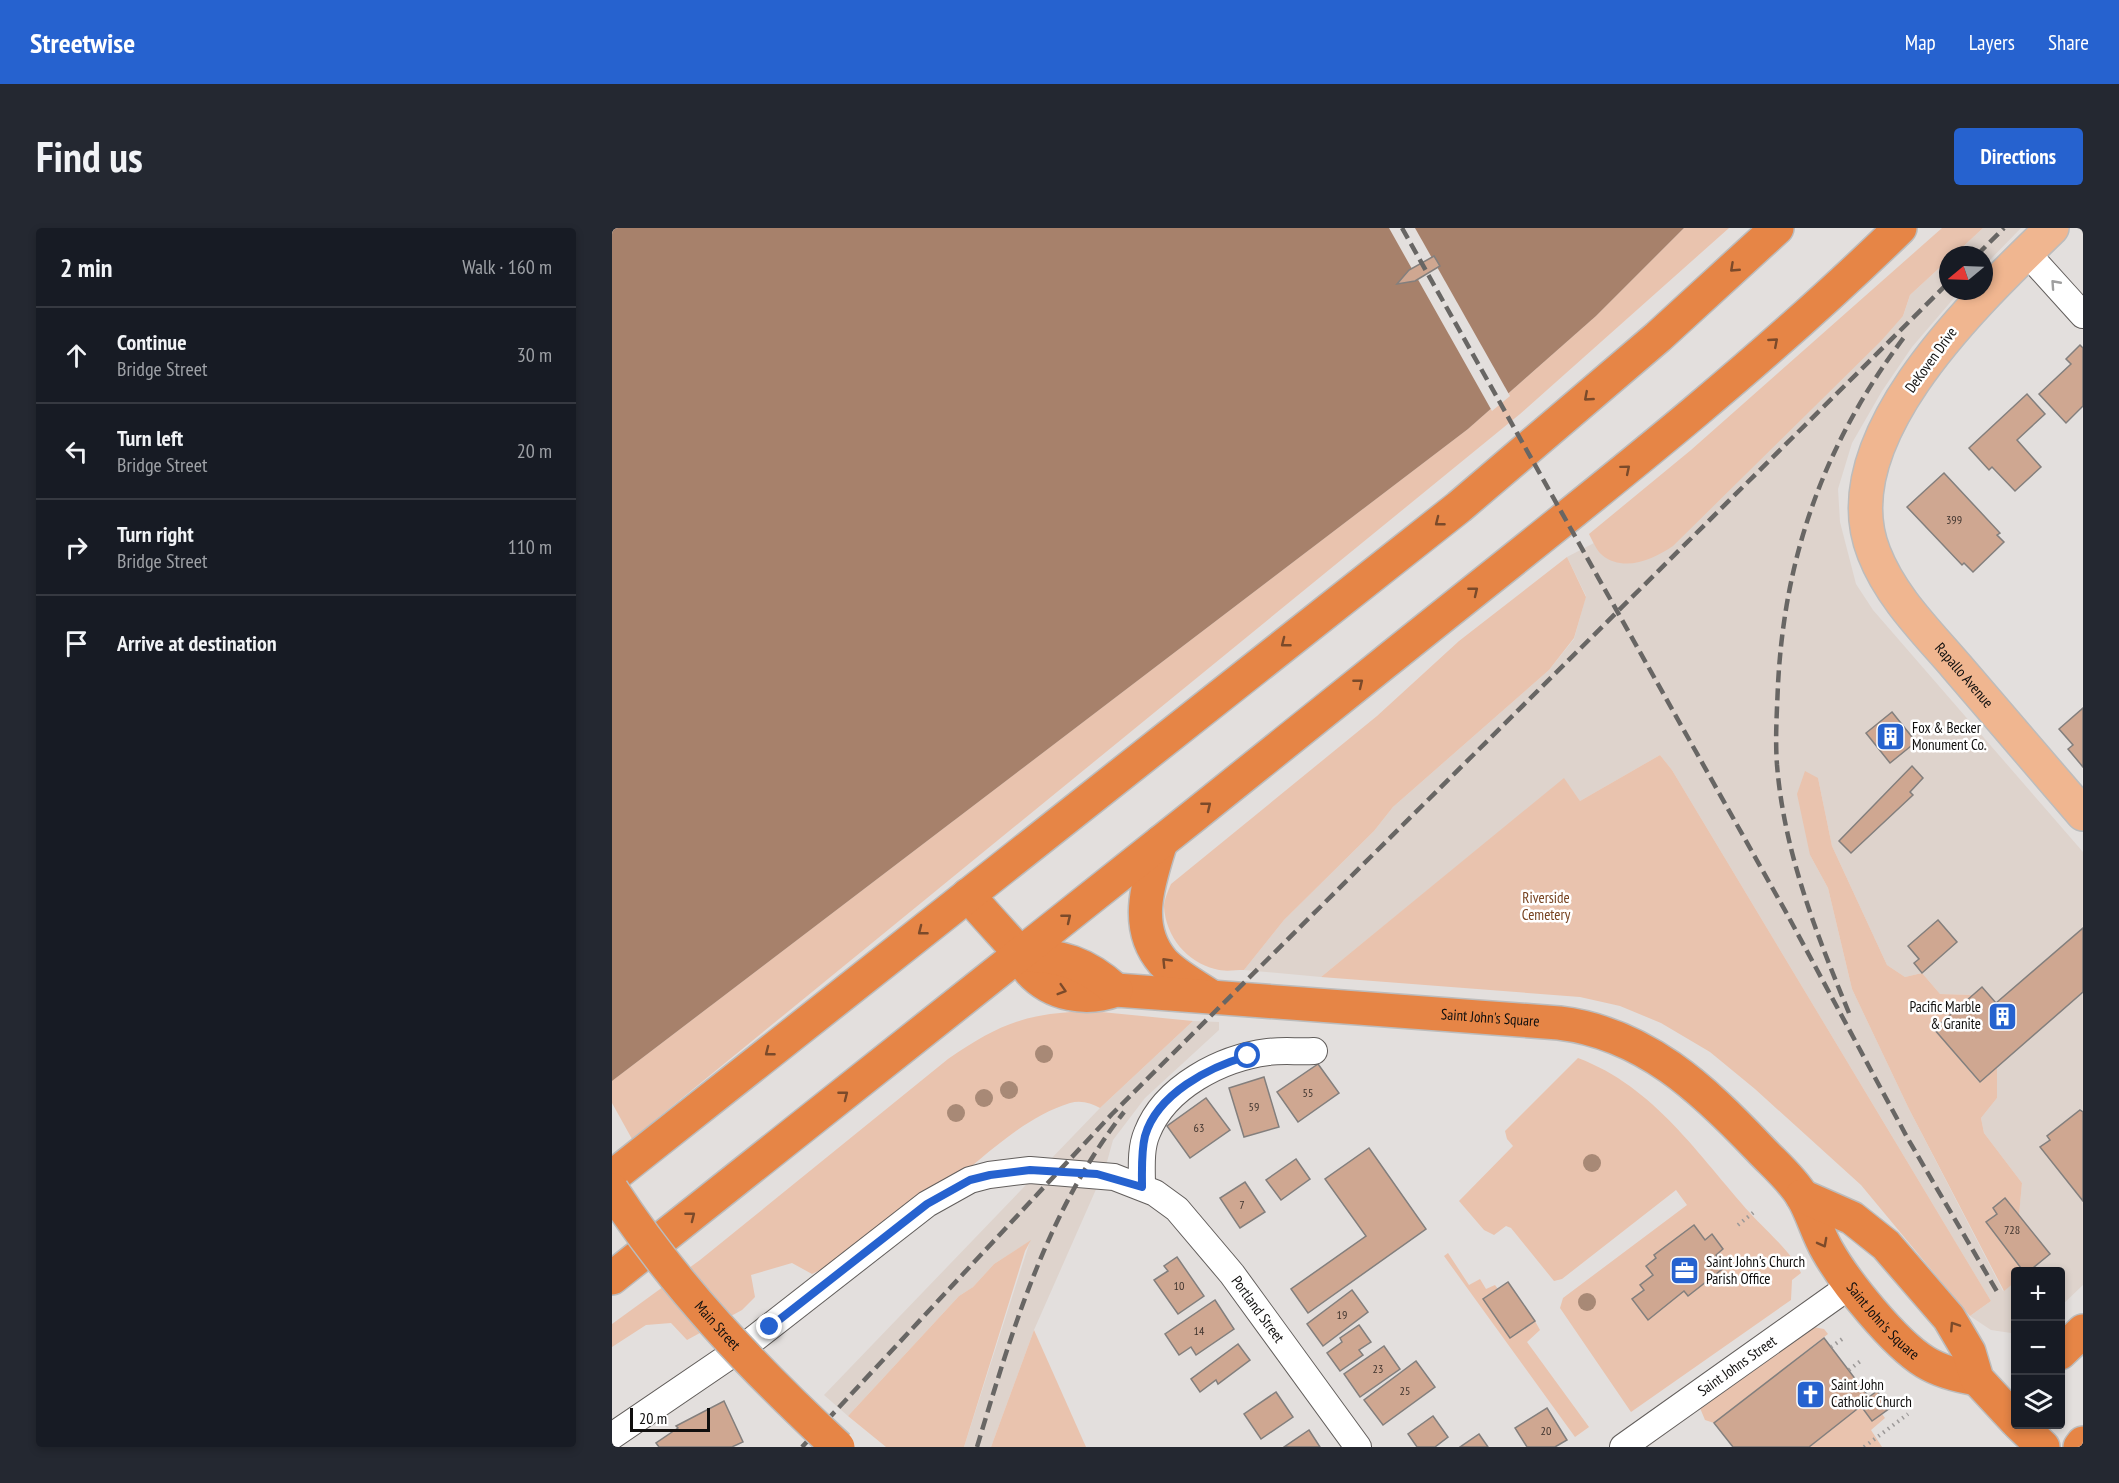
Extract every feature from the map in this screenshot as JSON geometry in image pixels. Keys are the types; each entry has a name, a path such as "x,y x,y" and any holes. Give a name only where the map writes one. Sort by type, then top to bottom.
{"highway":[{"path":"612,1177 1459,507 1649,344 1777,228"},
{"path":"612,1278 1021,955 1617,476 1820,302 1900,228"},
{"path":"1161,842 1145,895 1148,932 1162,961 1212,997"},
{"path":"968,895 1021,955"},
{"name":"Saint John's Square","path":"1021,955 1063,958 1099,977 1116,990 1559,1023 1598,1030 1640,1047 1676,1069 1734,1122 1802,1196 1827,1250 1851,1285 1914,1355 1946,1372 1977,1379"},
{"name":"Main Street","path":"612,1190 643,1237 691,1298 787,1399 838,1447"},
{"name":"Saint John's Square","path":"1802,1196 1852,1218 1886,1245 1955,1326 1969,1352 1977,1379 2011,1415"},
{"path":"2065,1349 2083,1331"},
{"path":"2008,1447 2016,1429"},
{"name":"Saint John's Square","path":"2024,1429 2043,1447"},
{"path":"2080,1447 2083,1443"}],"main road":[{"name":"DeKoven Drive","path":"1867,523 1867,491 1876,453 1915,378 1971,307 2052,228"},
{"name":"Rapallo Avenue","path":"1867,523 1873,551 1902,602 2083,814"}],"street":[{"path":"2026,252 2083,315"},
{"path":"1142,1187 1146,1135 1155,1114 1167,1102 1203,1074 1223,1063 1270,1052 1314,1051"},
{"name":"Portland Street","path":"612,1436 750,1342 927,1204 970,1180 1030,1170 1097,1174 1142,1187 1177,1209 1245,1292 1358,1447"},
{"name":"Saint Johns Street","path":"1623,1447 1851,1285"}],"path":[{"path":"1738,1225 1754,1212"},
{"path":"1831,1347 1845,1337"},
{"path":"1849,1370 1863,1359"},
{"path":"1864,1447 1908,1414"}],"shaded area":[{"path":"612,228 1684,228 1596,316 1468,429 612,1081"},
{"path":"1983,228 2021,228 1993,257 1993,246 1964,246"},
{"path":"1939,268 1939,300 1952,300 1912,347 1882,391 1852,443 1838,489 1840,522 1856,584 1873,610 2083,852 2083,928 1996,1003 1973,995 1940,994 1922,973 1905,977 1887,965 1832,846 1818,778 1810,855 1828,888 1852,989 1909,1109 2003,1291 2011,1285 2011,1333 1991,1330 1970,1316 1991,1301 1672,770 1660,755 1580,801 1564,779 1321,977 1244,970 1284,920 1374,831 1393,807 1549,670 1574,639 1586,596 1567,557 1594,543 1602,555 1903,316 1910,295"},
{"path":"2083,992 2083,1285 2065,1302 2065,1267 2021,1267 1986,1222 1993,1208 2005,1198 2019,1214 2022,1183 1984,1133 1981,1118 1997,1098 1997,1067"},
{"path":"1193,1021 1219,1022 1219,1030 1145,1098 1113,1140 1105,1169 1034,1330 991,1447 964,1447 1030,1241 994,1264 973,1287 959,1296 848,1416 824,1395 1100,1108"}],"green space":[{"path":"1684,228 1729,228 1520,414 632,1139 612,1103 612,1081 1468,429 1596,316"},
{"path":"1942,228 1983,228 1964,246 1939,246 1939,268 1910,295 1903,316 1881,341 1673,546 1648,559 1629,563 1611,560 1600,553 1589,534 1691,450"},
{"path":"1567,557 1586,597 1574,638 1549,670 1393,807 1374,831 1284,920 1244,970 1215,969 1205,966 1187,954 1174,938 1166,918 1164,904 1171,884 1377,716 1459,641"},
{"name":"Riverside Cemetery","path":"1660,755 1672,770 1991,1301 1970,1316 1861,1185 1755,1089 1710,1052 1661,1023 1620,1006 1580,997 1321,977 1564,778 1580,801"},
{"path":"1805,771 1818,778 1832,846 1887,965 1905,977 1922,973 1940,994 1973,995 1934,1029 1979,1082 1997,1067 1997,1098 1981,1118 1984,1133 2022,1183 2019,1215 2005,1198 1993,1208 1997,1214 1987,1222 2021,1267 2011,1267 2011,1285 2004,1291 1909,1109 1852,989 1828,888 1810,855 1797,794"},
{"path":"1091,1011 1193,1021 1100,1108 1086,1102 1074,1102 1035,1119 911,1213 829,1265 812,1274 792,1263 751,1275 755,1297 742,1310 687,1340 671,1323 646,1325 612,1347 612,1324 700,1260 948,1059 983,1037 1015,1022 1049,1014"},
{"path":"1578,1058 1630,1086 1674,1125 1785,1250 1801,1273 1792,1280 1791,1300 1631,1412 1560,1308 1563,1298 1687,1205 1676,1190 1562,1279 1554,1281 1511,1228 1506,1226 1494,1235 1484,1230 1459,1201 1513,1146 1507,1139 1505,1131"},
{"path":"1031,1240 1025,1251 964,1447 886,1447 848,1416 959,1296 973,1287 994,1264"},
{"path":"1448,1253 1469,1285 1480,1279 1486,1289 1495,1285 1498,1289 1483,1299 1510,1338 1535,1321 1540,1330 1527,1342 1589,1427 1575,1437 1444,1256"},
{"path":"1813,1327 1824,1329 1828,1334 1714,1423 1705,1420 1700,1408"},
{"path":"1034,1330 1086,1447 991,1447"},
{"path":"1861,1406 1872,1421 1882,1414 1885,1418 1871,1430 1882,1447 1809,1447"}],"pier":[{"path":"1389,228 1415,228 1510,396 1492,411"}],"building":[{"path":"1434,256 1440,266 1415,281 1397,284 1409,270"},
{"path":"2080,345 2083,348 2083,406 2066,423 2039,394 2071,364 2066,359"},
{"path":"2027,394 2045,414 2017,440 2041,467 2015,491 1992,467 1989,470 1969,448"},
{"path":"1944,473 2000,533 1997,535 2004,542 1973,572 1964,563 1962,565 1907,507"},
{"path":"2083,708 2083,767 2068,749 2073,745 2059,729"},
{"name":"Fox & Becker Monument Co.","path":"1892,712 1916,742 1890,763 1866,733"},
{"path":"1912,766 1923,778 1910,792 1913,795 1851,853 1839,841"},
{"path":"1938,920 1957,942 1922,973 1914,963 1919,959 1908,946"},
{"name":"Pacific Marble & Granite","path":"2083,928 2083,992 1980,1082 1934,1029 1982,987 1996,1003"},
{"path":"1318,1064 1339,1093 1298,1122 1277,1092"},
{"path":"1264,1077 1279,1127 1244,1137 1229,1088"},
{"path":"1206,1098 1230,1130 1190,1158 1167,1126"},
{"path":"2080,1110 2083,1112 2083,1201 2040,1147 2050,1140 2047,1136"},
{"path":"1369,1148 1426,1229 1308,1313 1291,1289 1366,1236 1325,1179"},
{"path":"1296,1159 1310,1179 1281,1200 1266,1180"},
{"path":"1245,1182 1265,1212 1240,1228 1220,1198"},
{"path":"2005,1198 2050,1254 2034,1267 2020,1267 1986,1222 1997,1214 1993,1208"},
{"name":"Saint John's Church Parish Office","path":"1694,1225 1705,1240 1712,1234 1723,1249 1716,1255 1725,1267 1688,1296 1684,1291 1648,1320 1632,1299 1644,1290 1640,1285 1653,1275 1646,1266 1656,1258 1654,1255"},
{"path":"1177,1257 1204,1296 1178,1314 1154,1280 1168,1271 1164,1266"},
{"path":"1508,1282 1535,1321 1510,1338 1483,1299"},
{"path":"1352,1290 1368,1312 1323,1346 1307,1324"},
{"path":"1215,1300 1234,1329 1196,1355 1191,1347 1179,1355 1165,1334"},
{"path":"1359,1325 1371,1342 1359,1350 1363,1355 1340,1371 1327,1353 1342,1342 1340,1338"},
{"name":"Saint John Catholic Church","path":"1824,1338 1869,1397 1877,1391 1890,1408 1872,1421 1861,1406 1809,1447 1733,1447 1714,1423"},
{"path":"1238,1344 1250,1360 1218,1384 1216,1380 1200,1392 1191,1379"},
{"path":"1384,1346 1400,1369 1360,1397 1344,1374"},
{"path":"1416,1361 1435,1387 1383,1425 1364,1400"},
{"path":"1276,1392 1293,1417 1261,1439 1244,1414"},
{"path":"724,1401 743,1442 732,1447 659,1447 656,1443 678,1428 676,1426"},
{"path":"1547,1408 1567,1440 1555,1447 1527,1447 1515,1428"},
{"path":"1433,1416 1448,1437 1435,1447 1417,1447 1408,1434"},
{"path":"1309,1430 1320,1447 1284,1447"},
{"path":"1479,1434 1488,1447 1460,1447"}],"railway":[{"path":"1402,228 1787,914 1908,1139 1999,1295"},
{"path":"1986,246 2004,228"},
{"path":"802,1447 1112,1114 1939,292"},
{"path":"1849,1013 1803,892 1781,797 1776,735 1782,635 1800,544 1814,500 1853,416 1905,336"},
{"path":"977,1447 1019,1315 1053,1230 1097,1150 1124,1112"}],"place":[{"name":"Fox & Becker Monument Co.","path":"1891,737"},
{"name":"Pacific Marble & Granite","path":"2002,1016"},
{"name":"Saint John's Church Parish Office","path":"1685,1271"},
{"name":"Saint John Catholic Church","path":"1810,1394"}],"route":[{"path":"770,1327 927,1204 970,1180 1030,1170 1097,1174 1114,1177 1142,1187 1143,1149 1155,1114 1203,1074 1223,1063 1248,1056"}]}
